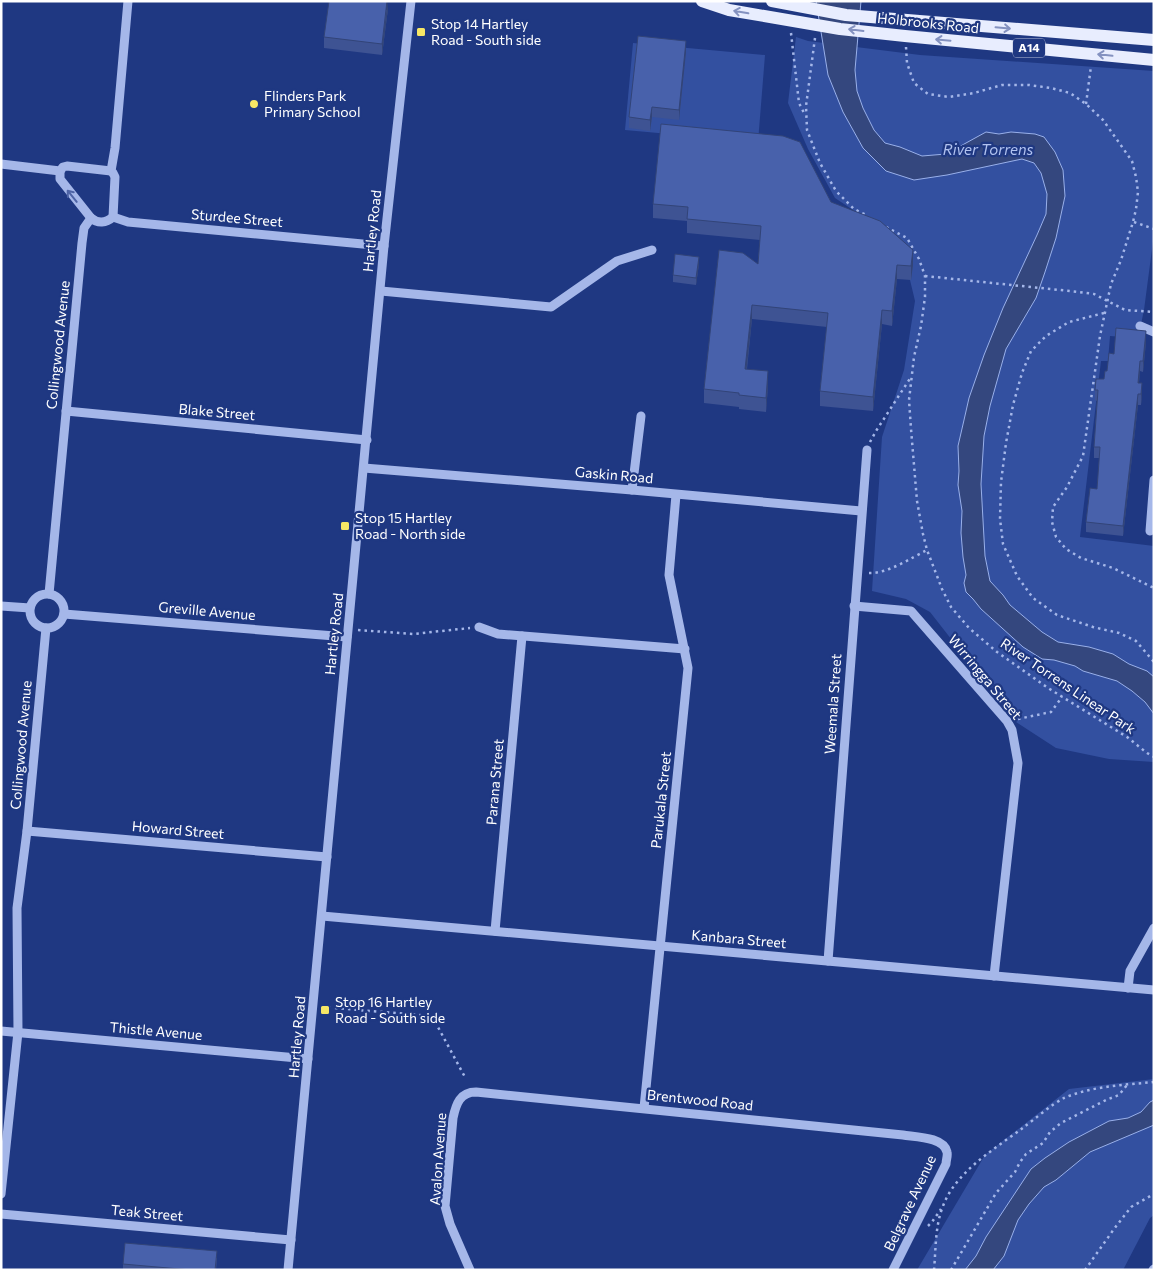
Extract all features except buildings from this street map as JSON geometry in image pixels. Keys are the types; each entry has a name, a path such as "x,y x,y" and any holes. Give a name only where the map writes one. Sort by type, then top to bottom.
{"main road":[{"name":"Holbrooks Road","path":"702,1 729,10 840,28 1154,60"},
{"name":"Holbrooks Road","path":"772,1 846,15 1154,40"}],"street":[{"path":"113,217 115,177 111,171 115,148 128,1"},
{"name":"Hartley Road","path":"288,1270 384,246 411,1"},
{"path":"1,164 60,171"},
{"path":"91,218 60,179 60,171 63,167 67,166 111,171"},
{"name":"Sturdee Street","path":"91,218 100,222 106,222 113,217 128,222 384,246"},
{"name":"Collingwood Avenue","path":"49,594 82,244 84,228 91,218"},
{"path":"381,291 551,306 617,261 652,250"},
{"path":"1140,326 1154,332"},
{"name":"Blake Street","path":"66,411 367,440"},
{"path":"632,490 641,416"},
{"name":"Weemala Street","path":"828,961 866,450"},
{"name":"Gaskin Road","path":"364,468 862,511"},
{"path":"1150,531 1154,480"},
{"name":"Parukala Street","path":"644,1108 688,668 669,575 676,495"},
{"path":"42,594 49,594 60,599 64,614 60,622 54,627 46,628 33,622 30,608 36,597 42,594"},
{"path":"1,606 30,608"},
{"name":"Wirringga Street","path":"854,606 911,611 1007,721 1012,730 1018,764 994,976"},
{"name":"Greville Avenue","path":"64,614 348,633"},
{"path":"479,627 498,634 685,649"},
{"name":"Collingwood Avenue","path":"1,1194 18,1032 17,908 27,831 46,628"},
{"name":"Parana Street","path":"495,930 522,636"},
{"name":"Howard Street","path":"27,831 327,857"},
{"name":"Kanbara Street","path":"322,916 1154,990"},
{"path":"1128,988 1130,970 1154,928"},
{"name":"Thistle Avenue","path":"1,1031 308,1059"},
{"name":"Brentwood Road","path":"456,1106 462,1096 469,1092 476,1092 903,1135 937,1140 945,1147"},
{"name":"Avalon Avenue","path":"456,1106 452,1118 445,1206 450,1224 470,1270"},
{"name":"Belgrave Avenue","path":"893,1270 946,1164 948,1153 945,1147"},
{"name":"Teak Street","path":"1,1214 291,1240"}],"path":[{"path":"791,32 799,103 807,118"},
{"path":"905,36 907,63 914,83 928,94 949,97 974,93 1002,85 1029,85 1070,93 1086,104 1103,120 1132,162 1138,192 1133,222 1111,284 1104,313 1083,456 1067,488 1053,508 1052,522 1056,537 1066,548 1082,558 1113,568 1154,588"},
{"path":"815,37 806,106 807,130 820,163 836,191 854,209 871,218"},
{"path":"1086,104 1093,54"},
{"path":"1133,222 1154,228"},
{"name":"River Torrens Linear Park","path":"880,223 907,238 919,259 925,276 925,297 914,356 909,400 913,465 917,501 927,550 951,607 969,628 997,652 1062,697 1128,737 1154,757"},
{"path":"925,276 1094,294 1125,310 1154,312"},
{"path":"1104,313 1069,322 1046,336 1031,351 1017,389 1006,443 1001,482 1000,510 1003,544 1016,576 1033,598 1056,615 1093,627 1120,633 1136,641 1154,662"},
{"path":"866,450 912,375"},
{"path":"857,573 876,574 927,550"},
{"path":"348,633 413,634 479,627"},
{"path":"1007,721 1051,712 1062,697"},
{"path":"313,1006 432,1016 466,1079"},
{"path":"932,1222 952,1188 969,1169 1064,1099 1096,1088 1154,1082"},
{"path":"951,1270 996,1193 1016,1172 1026,1154 1043,1143 1050,1132 1061,1123 1118,1095 1128,1085"},
{"path":"1085,1270 1131,1208 1154,1194"},
{"path":"934,1270 936,1229 942,1206"}],"shaded area":[{"path":"796,37 808,41 920,55 1154,71 1154,234 1144,310 1138,338 1110,336 1108,361 1101,361 1080,537 1154,546 1154,762 1109,759 1056,748 1016,722 930,612 906,599 872,591 882,437 904,370 915,301 901,242 835,198 808,149 788,103"},
{"path":"633,43 765,55 758,142 625,130"},
{"path":"1154,1079 1154,1215 1150,1218 1123,1270 917,1270 985,1155 1069,1089"}],"water":[{"name":"River Torrens","path":"816,1 861,1 855,70 857,91 874,130 885,143 922,156 946,154 986,132 999,134 1011,132 1035,134 1044,137 1055,152 1063,170 1065,196 1056,238 1036,298 1006,349 990,406 984,436 981,484 985,556 990,581 1010,605 1042,632 1058,642 1089,647 1113,654 1129,664 1147,671 1154,677 1154,714 1145,702 1117,681 1083,671 1075,666 1054,660 1042,659 1023,647 981,609 966,592 964,583 966,575 961,533 962,511 958,485 958,446 969,398 984,355 1003,308 1046,214 1047,194 1041,173 1034,163 1022,159 914,180 886,171 863,148 843,112 828,75"},
{"path":"1154,1100 1154,1125 1090,1152 1056,1180 1044,1187 1018,1220 1004,1256 993,1270 965,1270 976,1256 986,1237 1031,1169 1069,1142 1109,1121 1128,1118 1141,1112"}],"place":[{"name":"Stop 14 Hartley Road - South side","path":"421,32"},
{"name":"Flinders Park Primary School","path":"254,104"},
{"name":"Stop 15 Hartley Road - North side","path":"345,526"},
{"name":"Stop 16 Hartley Road - South side","path":"325,1010"}]}
